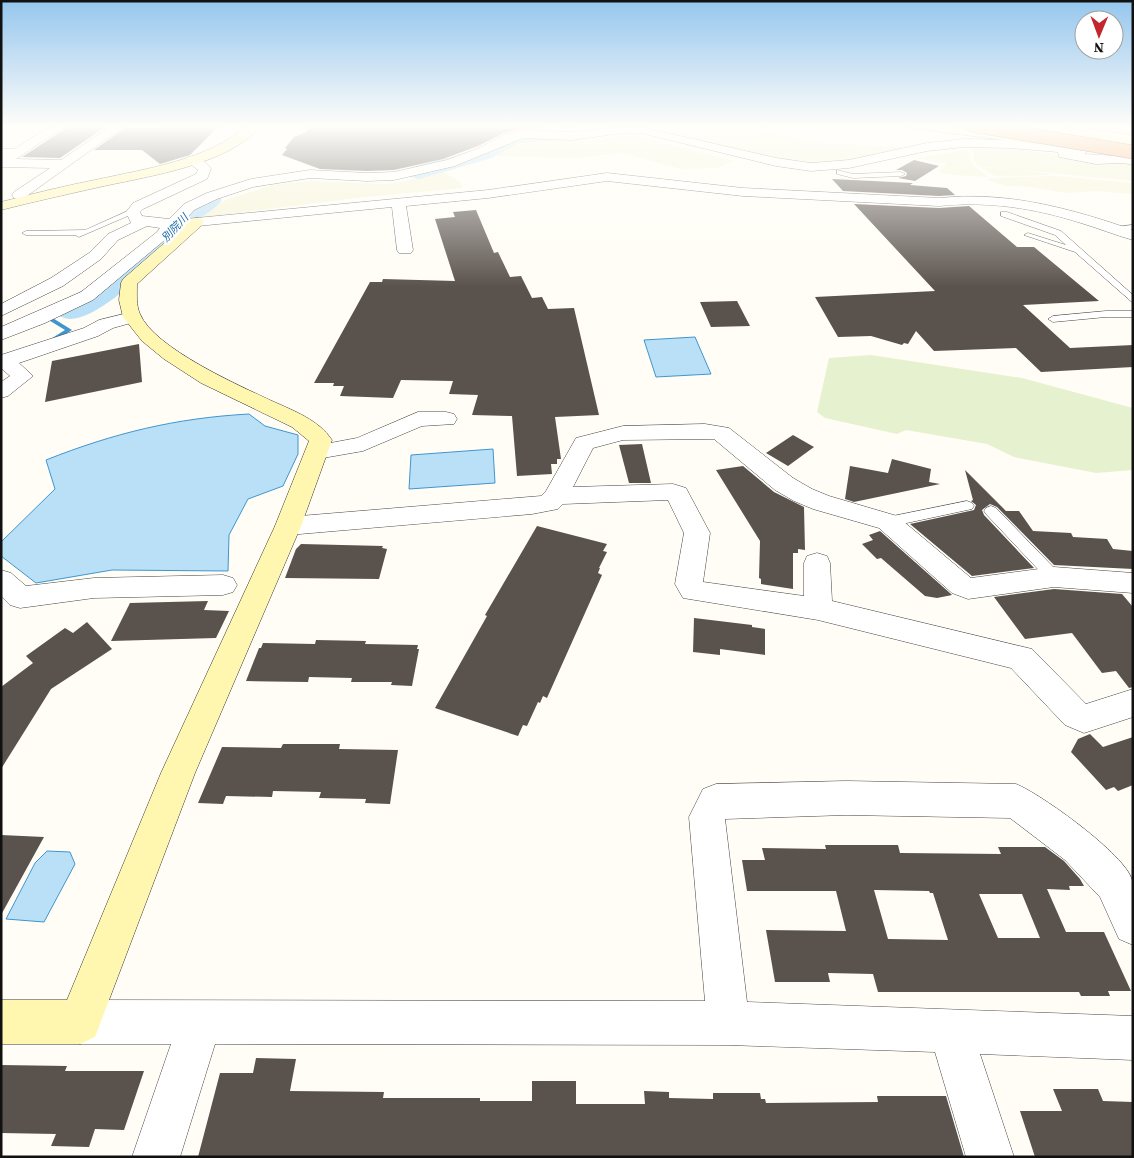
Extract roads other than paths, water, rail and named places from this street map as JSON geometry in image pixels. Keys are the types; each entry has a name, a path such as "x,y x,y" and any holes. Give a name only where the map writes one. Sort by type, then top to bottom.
{"street":[{"path":"19,196 43,179"},
{"path":"1,206 112,179"},
{"path":"139,217 138,206 195,179"},
{"path":"80,1022 178,773 288,526 321,440 300,422 208,379 171,356 141,327 128,300 129,284 184,223 189,207 251,183 277,179"},
{"path":"360,179 388,182 401,179"},
{"path":"1,311 58,282 95,256 113,236 139,217 184,223 399,204 488,194 587,179"},
{"path":"633,179 743,192 939,202 965,198 983,198 1051,211 1133,235"},
{"path":"399,204 405,250"},
{"path":"1,334 87,296 162,235 184,223"},
{"path":"1116,229 1116,234 1120,240 1133,250"},
{"path":"3,362 92,332 106,324 141,327"},
{"path":"92,332 141,327"},
{"path":"1,392 22,376 3,362"},
{"path":"316,452 363,444 418,419 446,419"},
{"path":"288,526 549,503 556,496 584,443 623,433 705,431 721,433 784,484 803,495 822,503 861,512 888,522 962,586 968,589 1054,577 1133,583"},
{"path":"556,496 673,492 677,494 697,532 689,584 693,591 818,609 1020,658 1076,715 1084,719 1133,703"},
{"path":"817,564 818,609"},
{"path":"1,580 20,597 94,588 223,585"},
{"path":"728,1023 707,817 716,801 846,798 1016,801 1078,847 1114,883 1133,925"},
{"path":"1,1022 199,1024 728,1023 1133,1038"},
{"path":"156,1157 199,1024"},
{"path":"950,1031 990,1157"}],"lane":[{"path":"1004,214 1058,233 1133,300"},
{"path":"78,236 139,217"},
{"path":"1116,229 1133,227"},
{"path":"26,232 87,232"},
{"path":"1028,235 1078,252"},
{"path":"1053,319 1106,314 1133,314"},
{"path":"888,522 967,506"},
{"path":"991,511 1054,577"}],"water":[{"path":"695,337 711,374 656,377 644,340"},
{"path":"249,414 265,426 298,435 298,454 283,486 248,499 229,535 228,571 112,570 36,583 1,556 1,542 55,489 46,460 96,442 146,428 196,419"},
{"path":"493,449 495,483 409,489 411,455"},
{"path":"47,851 70,852 75,864 44,922 6,919 35,863"}],"waterway":[{"name":"別院川","path":"70,310 118,281 151,252 189,214 210,200"},
{"path":"49,318 69,330 51,341"}]}
